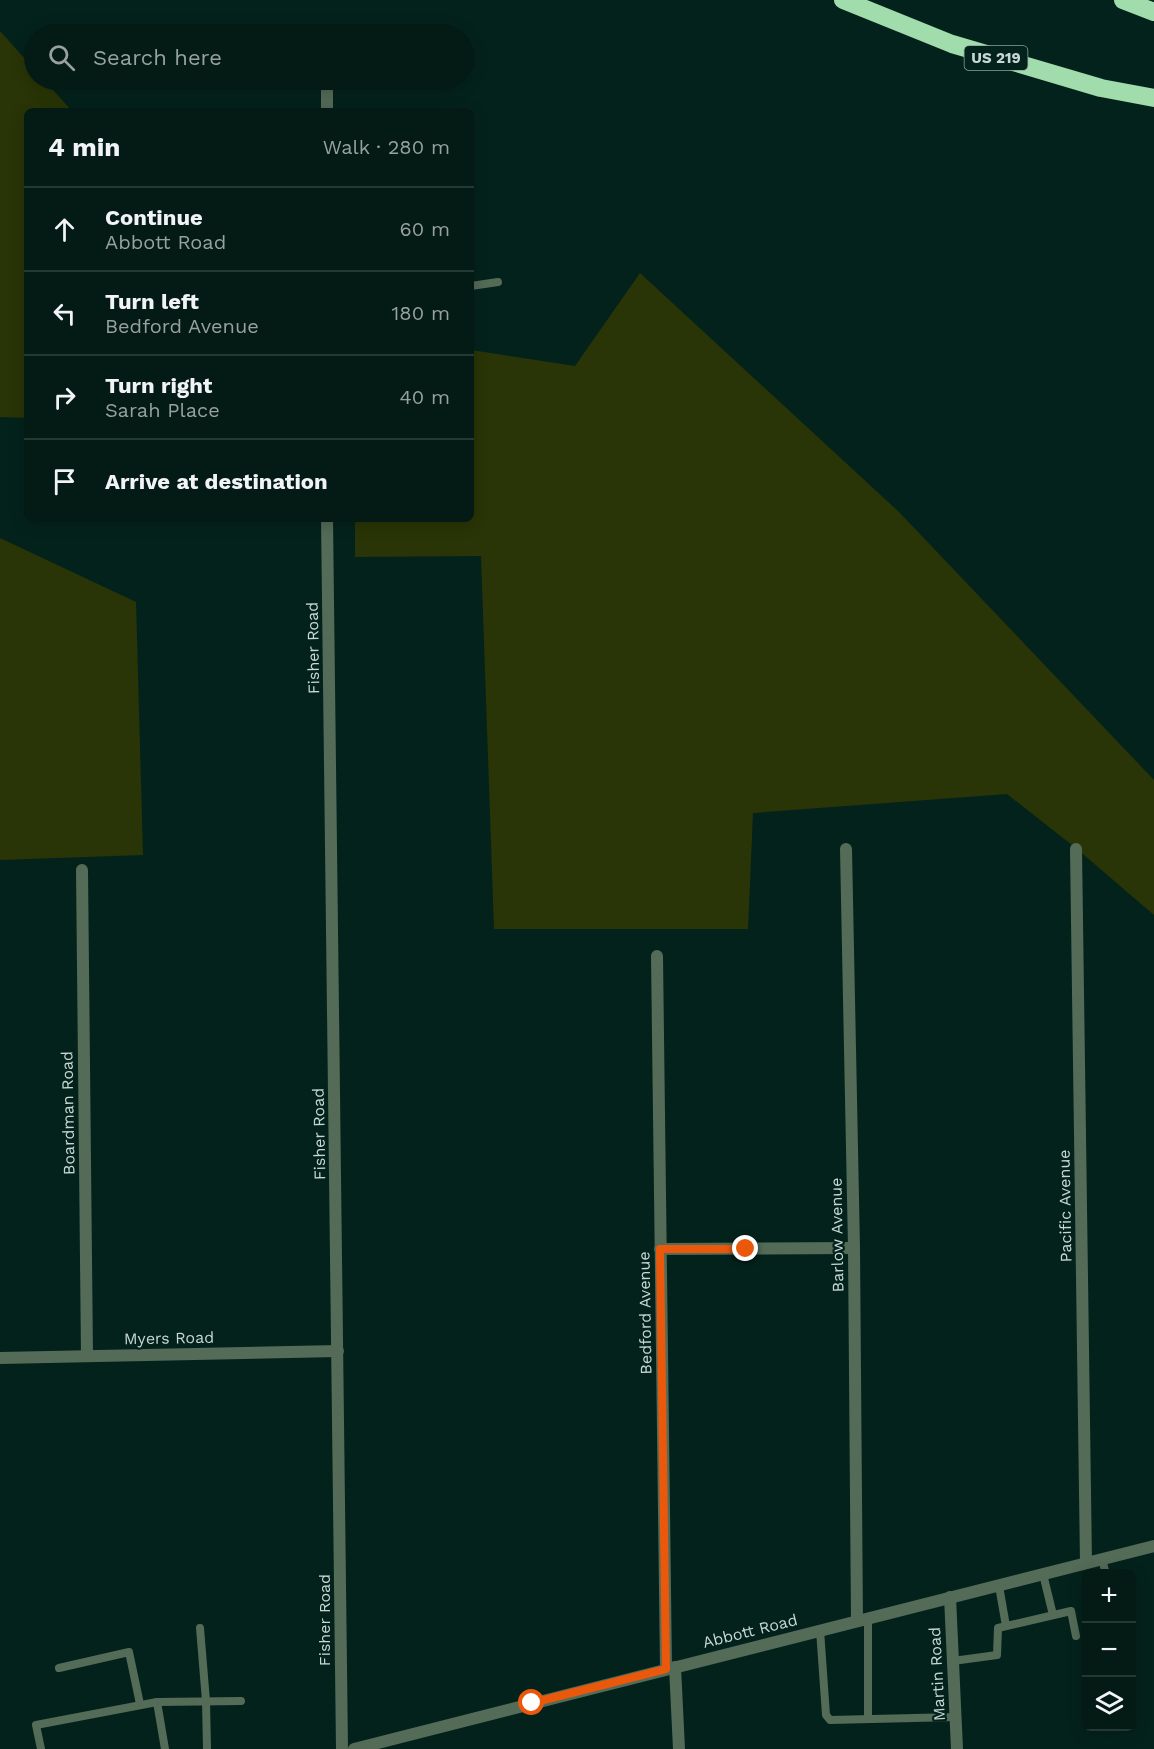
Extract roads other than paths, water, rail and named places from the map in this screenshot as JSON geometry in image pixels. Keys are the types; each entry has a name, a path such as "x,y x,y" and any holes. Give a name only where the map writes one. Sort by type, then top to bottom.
{"highway":[{"name":"US 219","path":"843,0 952,44 1101,88 1154,98"},
{"path":"1123,0 1154,12"}],"street":[{"path":"327,90 327,108"},
{"name":"Fisher Road","path":"327,522 342,1749"},
{"name":"Barlow Avenue","path":"846,849 862,1619"},
{"name":"Pacific Avenue","path":"1077,849 1086,1563"},
{"name":"Boardman Road","path":"82,870 87,1356"},
{"name":"Bedford Avenue","path":"657,956 660,1249 670,1668 679,1749"},
{"path":"660,1249 854,1248"},
{"name":"Myers Road","path":"0,1358 338,1351"},
{"name":"Abbott Road","path":"354,1749 1154,1546"},
{"name":"Martin Road","path":"950,1597 957,1749"}],"lane":[{"path":"474,286 498,282"},
{"path":"1102,1559 1105,1569"},
{"path":"1043,1574 1053,1615"},
{"path":"999,1586 1006,1626"},
{"path":"953,1661 997,1655 998,1628 1071,1611 1076,1636"},
{"path":"862,1619 868,1719"},
{"path":"200,1628 207,1749"},
{"path":"820,1630 826,1715 830,1720 956,1717"},
{"path":"59,1668 129,1652 140,1704"},
{"path":"41,1749 36,1725 157,1702 241,1701"},
{"path":"157,1702 165,1749"}]}
